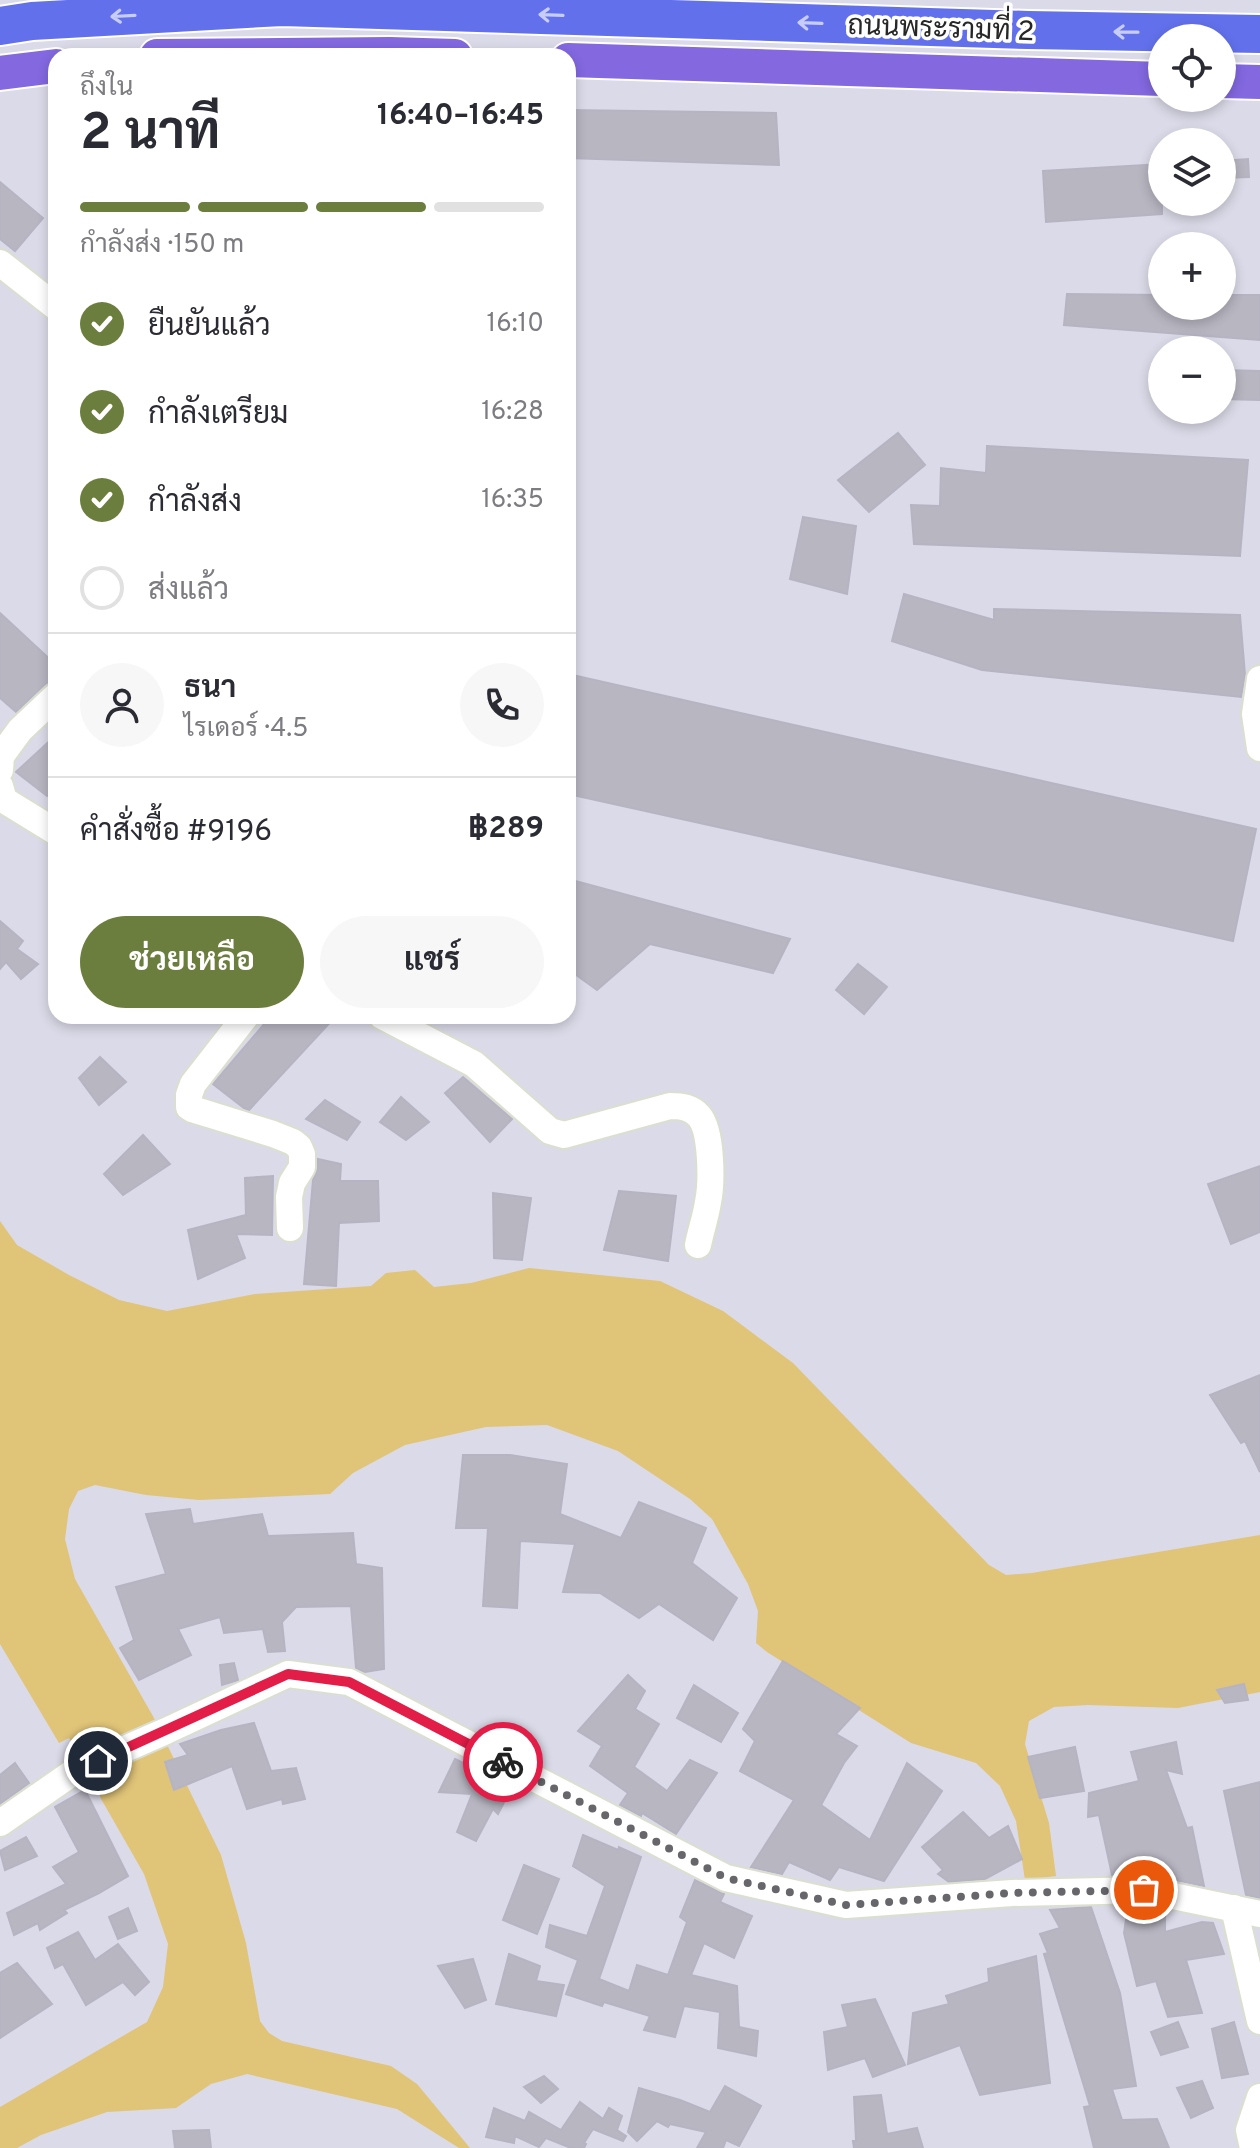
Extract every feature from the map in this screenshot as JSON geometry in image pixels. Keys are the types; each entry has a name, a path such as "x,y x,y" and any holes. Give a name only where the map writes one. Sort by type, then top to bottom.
{"highway":[{"name":"ถนนพระรามที่ 2","path":"0,26 32,21 282,7 1028,30 1260,34"}],"main road":[{"name":"ถนนพระรามที่ 2","path":"576,60 1148,79"},
{"path":"0,73 48,67"},
{"path":"1236,81 1260,82"}],"street":[{"path":"0,263 48,301"},
{"path":"1260,679 1255,714 1260,748"},
{"path":"0,770 1,756 20,730 48,704"},
{"path":"0,786 4,800 48,827"},
{"path":"240,1024 193,1084 189,1107 273,1134 299,1147 302,1167 292,1183 289,1197 290,1228"},
{"path":"397,1024 474,1064 550,1131 564,1135 670,1106 686,1107 699,1116 706,1130 709,1198 698,1245"},
{"path":"0,1823 75,1771 288,1674 349,1682 726,1878 846,1905 1012,1893 1144,1890 1260,1914"},
{"path":"1234,1908 1260,2021"},
{"path":"1253,2148 1249,2130 1260,2097"}],"shaded area":[{"path":"0,1221 17,1245 69,1275 119,1300 167,1311 255,1294 371,1286 386,1273 415,1270 434,1287 471,1283 529,1268 660,1281 723,1311 793,1363 989,1565 1006,1575 1260,1535 1260,1692 1178,1708 1054,1707 1029,1721 1025,1744 1049,1823 1056,1876 1025,1880 1016,1821 1000,1786 976,1763 911,1743 756,1643 758,1611 748,1584 712,1519 690,1499 618,1451 547,1425 486,1427 405,1445 353,1473 330,1494 199,1500 146,1495 95,1485 78,1491 69,1509 65,1539 75,1579 154,1718 221,1855 246,1943 260,2021 269,2033 282,2041 391,2066 417,2084 470,2148 459,2148 397,2109 247,2074 211,2084 176,2108 107,2112 41,2135 17,2148 0,2148 0,2107 147,2022 163,1987 168,1944 144,1874 100,1797 100,1787 69,1738 59,1743 0,1644"}],"building":[{"path":"576,110 776,113 779,165 576,158"},
{"path":"1248,159 1249,177 1236,177 1236,160"},
{"path":"1148,165 1148,215 1046,222 1043,171"},
{"path":"0,182 43,218 15,251 0,239"},
{"path":"1067,294 1148,295 1148,320 1236,320 1236,295 1260,295 1260,340 1064,325"},
{"path":"1236,370 1260,371 1260,400 1236,399"},
{"path":"898,433 925,465 869,512 838,480"},
{"path":"987,446 1248,460 1240,556 914,544 911,505 940,506 941,468 986,473"},
{"path":"803,517 856,526 847,594 790,579"},
{"path":"904,594 994,620 994,609 1240,615 1245,675 1241,697 982,670 892,641"},
{"path":"0,613 48,658 48,683 16,712 0,698"},
{"path":"576,676 1256,829 1233,941 576,796"},
{"path":"48,742 47,796 16,772"},
{"path":"576,881 790,939 773,973 650,944 597,990 576,975"},
{"path":"0,921 23,941 17,949 38,964 21,979 6,962 0,969"},
{"path":"858,964 887,987 864,1014 836,990"},
{"path":"264,1024 329,1024 249,1110 213,1084"},
{"path":"100,1057 126,1082 99,1105 79,1078"},
{"path":"463,1077 512,1119 490,1142 445,1093"},
{"path":"401,1097 429,1122 406,1140 380,1122"},
{"path":"325,1100 360,1122 347,1140 306,1119"},
{"path":"143,1135 170,1164 123,1195 104,1174"},
{"path":"318,1159 341,1164 340,1181 378,1181 379,1221 339,1223 336,1286 304,1284 313,1180"},
{"path":"1260,1166 1260,1232 1231,1244 1208,1184"},
{"path":"273,1176 272,1235 236,1234 245,1258 198,1279 188,1230 246,1215 245,1178"},
{"path":"619,1191 676,1196 668,1261 604,1250"},
{"path":"493,1193 531,1198 522,1260 494,1258"},
{"path":"1260,1375 1260,1472 1245,1441 1241,1443 1210,1395"},
{"path":"463,1455 510,1455 567,1464 560,1514 621,1538 639,1502 706,1528 692,1563 737,1598 713,1640 659,1604 639,1618 600,1593 563,1592 575,1544 520,1541 517,1608 483,1606 488,1528 456,1528"},
{"path":"190,1509 193,1524 262,1514 268,1536 353,1533 356,1564 382,1568 384,1669 365,1672 356,1668 351,1606 296,1607 282,1622 285,1651 268,1652 263,1629 224,1633 220,1617 178,1629 191,1655 139,1680 120,1648 134,1640 116,1587 166,1574 146,1514"},
{"path":"783,1661 860,1708 836,1734 857,1746 821,1805 870,1840 907,1763 942,1791 884,1881 839,1867 830,1880 789,1862 782,1874 751,1867 794,1800 740,1771 755,1741 743,1729"},
{"path":"234,1663 238,1680 222,1685 220,1665"},
{"path":"628,1675 645,1691 635,1709 659,1724 634,1767 667,1791 690,1760 717,1773 676,1834 642,1813 641,1816 620,1805 628,1793 590,1766 602,1746 578,1731"},
{"path":"1244,1684 1248,1700 1225,1703 1217,1690"},
{"path":"694,1685 738,1713 721,1742 677,1718"},
{"path":"254,1723 271,1771 296,1768 305,1799 283,1804 282,1799 247,1809 232,1766 174,1790 165,1762 188,1755 180,1744"},
{"path":"1176,1742 1182,1774 1166,1770 1187,1828 1192,1827 1204,1886 1147,1874 1112,1875 1099,1815 1088,1817 1089,1793 1139,1781 1131,1752"},
{"path":"1075,1747 1084,1791 1040,1798 1028,1757"},
{"path":"455,1759 512,1787 498,1814 493,1809 476,1841 457,1832 472,1794 439,1792"},
{"path":"15,1763 29,1783 0,1804 0,1775"},
{"path":"1260,1782 1260,1898 1246,1895 1224,1791"},
{"path":"85,1790 128,1876 64,1910 67,1913 40,1930 38,1923 14,1935 7,1913 66,1884 53,1867 79,1852 55,1807"},
{"path":"963,1812 989,1838 1008,1826 1022,1859 985,1879 949,1882 938,1874 943,1870 922,1847"},
{"path":"583,1835 641,1857 599,1979 629,1991 637,1965 668,1975 687,1922 680,1917 695,1880 724,1894 720,1902 752,1916 734,1958 704,1943 691,1975 737,1986 739,2027 758,2031 756,2056 718,2048 720,2012 684,2006 675,2037 644,2030 650,2016 604,2002 602,2006 566,1994 578,1960 546,1947 550,1925 587,1936 605,1886 573,1866"},
{"path":"26,1837 37,1856 5,1870 0,1851"},
{"path":"524,1865 559,1879 537,1934 503,1920"},
{"path":"1128,1906 1165,1911 1165,1932 1202,1922 1213,1923 1224,1954 1186,1960 1202,2013 1168,2017 1156,1981 1137,1986 1124,1933"},
{"path":"1091,1907 1120,1993 1136,2086 1112,2089 1122,2120 1157,2119 1169,2148 1094,2148 1084,2107 1090,2106 1040,1934 1060,1928 1050,1910"},
{"path":"128,1908 137,1931 118,1939 109,1917"},
{"path":"78,1932 95,1960 118,1944 149,1982 135,1995 123,1982 86,2005 63,1964 55,1968 47,1948"},
{"path":"509,1954 540,1966 536,1981 564,1985 556,2016 496,2004"},
{"path":"1036,1956 1050,2083 980,2095 960,2045 908,2064 913,2013 949,2004 946,1996 989,1982 988,1969"},
{"path":"473,1959 486,2000 465,2008 438,1966"},
{"path":"17,1963 52,2004 0,2038 0,1973"},
{"path":"875,1999 905,2065 873,2077 865,2058 828,2070 824,2032 848,2027 842,2005"},
{"path":"1178,2022 1188,2047 1161,2055 1151,2032"},
{"path":"1234,2022 1248,2074 1222,2078 1212,2029"},
{"path":"544,2076 558,2089 541,2103 524,2087"},
{"path":"1202,2081 1213,2108 1191,2118 1177,2088"},
{"path":"725,2086 761,2106 739,2146 726,2140 723,2148 697,2148 706,2132 670,2124 668,2127 657,2121 637,2141 628,2132 639,2088 710,2112"},
{"path":"881,2095 887,2134 917,2128 923,2148 854,2148 854,2097"},
{"path":"580,2102 603,2119 609,2108 622,2116 617,2130 626,2136 623,2141 593,2129 584,2148 571,2148 546,2138 539,2147 515,2136 514,2143 486,2137 494,2108 525,2121 529,2112 561,2130"},
{"path":"209,2130 211,2148 175,2148 173,2131"}],"way so far":[{"path":"503,1762 726,1878 846,1905 1012,1893 1144,1890"}],"route":[{"path":"98,1761 288,1674 349,1682 503,1762"}]}
